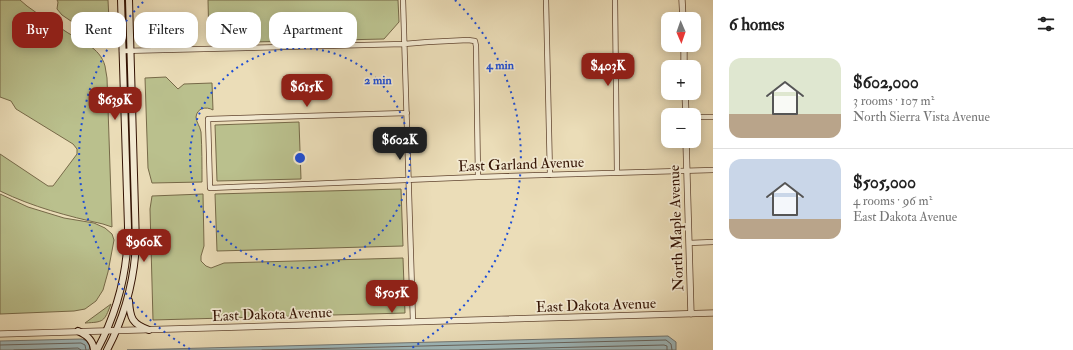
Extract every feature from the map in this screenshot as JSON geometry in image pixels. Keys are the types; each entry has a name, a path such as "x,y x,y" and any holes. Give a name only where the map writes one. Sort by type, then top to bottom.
{"main road":[{"path":"97,350 107,331 118,301 126,264 128,236 121,0"},
{"path":"107,350 128,297 134,270 136,244 129,0"},
{"path":"127,191 135,190"},
{"path":"128,297 130,313 133,320 135,323 149,330"},
{"path":"78,331 88,337 92,342 94,350"}],"street":[{"path":"403,0 413,322"},
{"path":"546,0 550,175"},
{"path":"615,0 617,173"},
{"path":"682,0 683,12"},
{"path":"122,51 475,41 478,177"},
{"name":"East Garland Avenue","path":"407,113 208,119 210,188 478,177 713,170"},
{"path":"701,118 713,117"},
{"name":"North Maple Avenue","path":"686,148 691,314"},
{"path":"689,243 713,242"},
{"name":"East Dakota Avenue","path":"0,334 713,313"}],"green space":[{"path":"0,0 20,0 35,12 12,12 12,48 63,48 63,30 71,35 71,48 93,48 99,54 105,66 107,78 112,227 76,218 25,202 0,191 0,154 48,186 53,186 77,154 77,149 73,144 16,109 11,101 0,97"},
{"path":"57,0 108,0 109,12 71,12 71,21 63,16 63,12 60,12 57,9"},
{"path":"208,0 398,0 399,22 384,39 357,40 357,12 269,12 269,42 261,42 261,12 208,12"},
{"path":"166,77 178,89 184,84 212,83 213,110 208,108 202,109 198,112 196,117 201,132 202,182 152,183 148,168 145,78"},
{"path":"299,122 301,179 217,181 215,125"},
{"path":"401,189 403,246 217,251 215,194"},
{"path":"0,194 28,207 64,218 94,223 105,228 112,234 114,240 108,272 103,290 96,301 85,309 74,311 0,314"},
{"path":"203,194 204,246 201,261 206,266 211,268 224,263 403,258 405,313 153,320 150,209 152,196"},
{"path":"111,304 105,318 96,322 85,323"}],"water":[{"path":"668,336 676,342 676,350 127,350"},
{"path":"82,339 87,341 90,346 89,350 0,350 0,341"}]}
